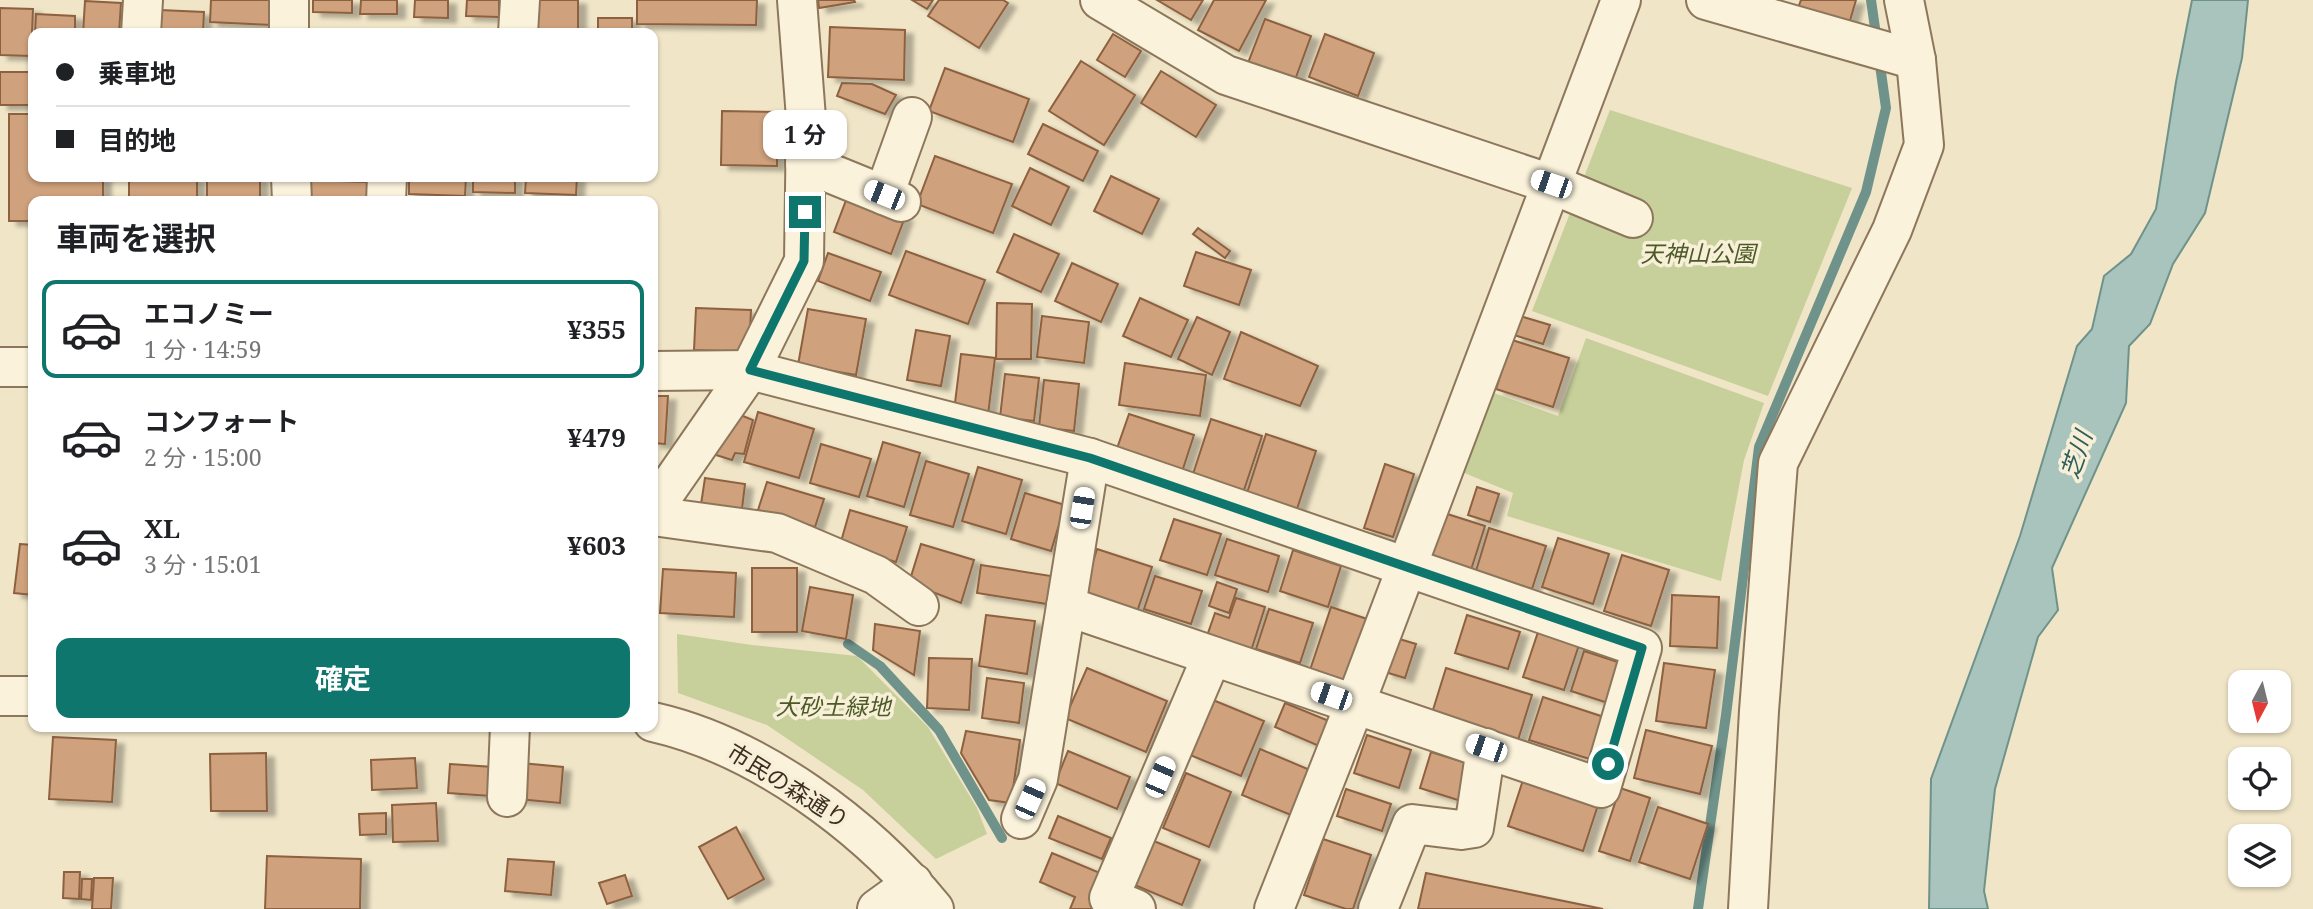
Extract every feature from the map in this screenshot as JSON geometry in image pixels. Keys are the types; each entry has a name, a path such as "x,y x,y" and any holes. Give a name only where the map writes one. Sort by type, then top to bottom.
{"street":[{"path":"141,28 143,0"},
{"path":"289,0 289,28"},
{"path":"518,28 520,0"},
{"path":"658,503 750,370 804,261 806,118 797,0"},
{"path":"1100,0 1226,75 1551,184 1633,218"},
{"path":"1274,909 1355,704 1621,0"},
{"path":"1706,0 1916,60"},
{"path":"1748,909 1759,711 1778,463 1892,230 1924,145 1916,60 1904,0"},
{"path":"805,163 892,198 912,117"},
{"path":"0,367 28,367"},
{"path":"658,371 750,370 1090,458 1642,648 1601,788 1066,607"},
{"path":"1021,819 1038,779 1090,458"},
{"path":"658,517 776,533 876,575 919,606"},
{"path":"1136,909 1109,898 1212,656"},
{"path":"0,696 28,696"},
{"name":"市民の森通り","path":"658,724 721,744 812,796 863,834 923,896"},
{"path":"507,797 510,732"},
{"path":"1378,909 1412,824 1461,830 1474,828 1486,748"},
{"path":"877,909 923,896"}],"green space":[{"name":"天神山公園","path":"1610,110 1852,188 1768,396 1532,311"},
{"path":"1586,338 1764,403 1744,460 1721,581 1507,516 1513,493 1462,472 1491,392 1558,416"},
{"name":"大砂土緑地","path":"677,634 857,656 928,727 977,808 987,834 936,859 863,790 767,725 678,693"}],"water":[{"name":"芝川","path":"2192,0 2248,0 2242,58 2205,213 2173,264 2150,324 2129,346 2126,403 2052,568 2058,610 2038,637 1995,789 1984,891 1988,909 1929,909 1931,779 2020,536 2077,346 2092,329 2104,276 2131,254 2156,209"}],"building":[{"path":"211,0 273,0 272,25 210,22"},
{"path":"313,0 352,0 352,13 313,12"},
{"path":"361,0 397,0 397,14 360,14"},
{"path":"415,0 448,0 448,18 414,17"},
{"path":"467,0 499,0 499,17 466,16"},
{"path":"535,0 578,0 578,28 535,28"},
{"path":"637,0 757,0 756,25 637,24"},
{"path":"818,0 854,0 855,2 819,8"},
{"path":"912,0 933,0 927,9"},
{"path":"939,0 1003,0 1008,3 979,48 928,16"},
{"path":"1157,0 1203,0 1191,20"},
{"path":"1214,0 1266,0 1239,51 1198,30"},
{"path":"1801,0 1856,0 1849,24 1798,8"},
{"path":"85,1 121,3 119,28 83,28"},
{"path":"0,8 33,9 32,28 28,28 28,56 0,55"},
{"path":"160,10 204,12 203,28 158,28"},
{"path":"36,14 75,16 75,28 35,28"},
{"path":"598,18 632,18 632,28 598,28"},
{"path":"1265,19 1311,36 1295,80 1248,63"},
{"path":"830,27 905,30 904,80 828,77"},
{"path":"1113,34 1141,51 1125,77 1097,60"},
{"path":"1325,34 1374,53 1358,96 1309,77"},
{"path":"1081,61 1135,95 1104,145 1049,111"},
{"path":"945,68 1029,99 1013,142 929,111"},
{"path":"1161,71 1216,105 1196,137 1141,103"},
{"path":"0,72 28,72 28,105 0,105"},
{"path":"842,83 872,84 896,95 885,114 837,96"},
{"path":"722,111 778,112 777,166 721,165"},
{"path":"9,114 28,114 28,182 103,182 103,196 28,196 28,221 9,221"},
{"path":"1043,124 1098,151 1083,181 1028,154"},
{"path":"935,156 1012,184 993,233 917,204"},
{"path":"1030,168 1069,187 1051,225 1012,206"},
{"path":"1111,176 1159,199 1142,234 1094,211"},
{"path":"129,182 197,182 197,196 129,196"},
{"path":"207,182 260,182 260,196 207,196"},
{"path":"311,182 368,182 368,196 310,196"},
{"path":"409,182 466,182 465,196 409,194"},
{"path":"473,182 515,182 515,193 473,192"},
{"path":"526,182 577,182 576,195 525,193"},
{"path":"848,195 905,217 891,254 834,232"},
{"path":"1198,228 1230,251 1225,258 1193,234"},
{"path":"1014,234 1059,254 1041,292 997,272"},
{"path":"906,251 985,280 968,324 889,295"},
{"path":"1196,252 1251,270 1239,305 1184,286"},
{"path":"828,253 881,272 870,301 818,281"},
{"path":"1072,263 1118,284 1101,322 1055,301"},
{"path":"1140,298 1188,320 1171,357 1123,336"},
{"path":"997,303 1032,304 1031,359 996,359"},
{"path":"696,308 751,310 749,352 694,350"},
{"path":"808,309 866,319 856,375 798,365"},
{"path":"1042,316 1089,322 1084,363 1037,357"},
{"path":"1520,316 1550,325 1543,344 1514,335"},
{"path":"1197,317 1230,332 1212,375 1178,359"},
{"path":"916,330 950,336 941,386 907,380"},
{"path":"1241,332 1318,366 1300,406 1224,379"},
{"path":"1512,340 1569,358 1553,407 1496,389"},
{"path":"961,354 995,358 988,415 954,411"},
{"path":"1125,363 1206,375 1200,416 1119,405"},
{"path":"1005,374 1039,378 1034,421 1000,417"},
{"path":"1044,380 1079,384 1074,431 1039,427"},
{"path":"658,396 668,396 665,444 658,443"},
{"path":"758,412 814,429 799,478 744,462"},
{"path":"738,414 753,420 744,454 735,453 732,460 716,455 718,444"},
{"path":"1129,414 1194,435 1180,478 1114,457"},
{"path":"1211,419 1262,436 1242,496 1191,480"},
{"path":"1266,434 1316,451 1297,509 1247,493"},
{"path":"883,442 920,453 904,507 867,496"},
{"path":"821,444 871,459 859,497 810,483"},
{"path":"926,461 969,474 953,527 910,515"},
{"path":"1385,464 1414,474 1393,537 1364,528"},
{"path":"978,467 1022,480 1006,534 962,521"},
{"path":"705,478 745,484 741,517 700,511"},
{"path":"767,482 824,499 815,527 758,510"},
{"path":"1477,487 1499,494 1490,522 1468,515"},
{"path":"1025,493 1065,505 1051,551 1011,539"},
{"path":"850,510 907,527 896,562 840,545"},
{"path":"1441,512 1485,526 1470,573 1426,559"},
{"path":"1174,519 1221,534 1207,575 1160,560"},
{"path":"1489,528 1546,546 1532,589 1476,571"},
{"path":"1558,538 1609,554 1593,604 1542,587"},
{"path":"1227,539 1279,556 1268,592 1215,575"},
{"path":"20,544 28,545 28,594 14,593"},
{"path":"921,544 974,560 961,603 909,583"},
{"path":"1097,549 1152,567 1136,615 1082,597"},
{"path":"1293,550 1341,566 1328,607 1280,591"},
{"path":"1622,555 1669,570 1651,626 1604,611"},
{"path":"981,565 1051,576 1047,604 977,593"},
{"path":"752,568 797,568 797,632 752,632"},
{"path":"663,569 736,573 734,617 660,613"},
{"path":"1155,576 1202,591 1191,624 1144,609"},
{"path":"1217,582 1237,589 1229,613 1209,606"},
{"path":"810,587 853,595 846,639 802,631"},
{"path":"1672,595 1719,597 1717,648 1670,646"},
{"path":"1236,598 1265,607 1251,651 1207,636 1215,613 1229,618"},
{"path":"1331,607 1373,621 1350,690 1308,676"},
{"path":"1269,609 1313,623 1300,663 1256,649"},
{"path":"986,615 1035,621 1027,674 979,666"},
{"path":"1467,615 1520,632 1508,669 1455,653"},
{"path":"875,624 920,631 914,675 873,650"},
{"path":"1538,632 1579,645 1564,690 1523,677"},
{"path":"1396,638 1416,644 1405,678 1385,672"},
{"path":"1584,651 1624,664 1611,704 1571,691"},
{"path":"929,658 972,659 969,710 927,708"},
{"path":"1664,663 1715,670 1706,728 1656,721"},
{"path":"1087,668 1167,701 1146,752 1065,718"},
{"path":"1446,668 1532,695 1518,740 1432,713"},
{"path":"987,678 1024,683 1019,723 982,718"},
{"path":"1543,697 1610,719 1596,761 1529,740"},
{"path":"1213,700 1264,721 1241,776 1190,755"},
{"path":"1285,703 1329,721 1319,746 1275,727"},
{"path":"1646,730 1712,746 1700,794 1634,778"},
{"path":"966,731 1020,740 1011,803 989,800 961,753"},
{"path":"1367,735 1411,750 1399,788 1354,773"},
{"path":"53,737 116,740 112,802 49,799"},
{"path":"1260,749 1310,770 1291,815 1242,795"},
{"path":"1068,751 1130,777 1117,809 1055,783"},
{"path":"1431,752 1473,765 1461,801 1420,788"},
{"path":"266,753 267,811 211,811 210,754"},
{"path":"415,758 417,788 372,790 371,760"},
{"path":"521,763 563,767 560,803 518,799"},
{"path":"450,764 493,767 491,796 448,793"},
{"path":"1186,773 1231,792 1209,847 1163,828"},
{"path":"1524,777 1599,802 1583,851 1508,826"},
{"path":"1620,788 1650,798 1630,861 1599,851"},
{"path":"1346,789 1391,804 1382,831 1337,816"},
{"path":"436,803 438,841 393,842 392,805"},
{"path":"1658,807 1708,824 1690,879 1639,862"},
{"path":"386,813 386,834 360,835 359,814"},
{"path":"1058,816 1111,838 1102,859 1049,838"},
{"path":"736,827 764,879 728,899 699,847"},
{"path":"1149,839 1200,860 1182,905 1130,883"},
{"path":"1323,839 1371,855 1353,909 1304,895"},
{"path":"1052,853 1100,873 1089,899 1114,909 1070,909 1075,897 1040,882"},
{"path":"267,856 361,859 360,909 265,909"},
{"path":"508,859 554,862 551,895 505,891"},
{"path":"64,872 80,872 79,899 63,898"},
{"path":"1426,873 1603,909 1418,909"},
{"path":"625,875 632,896 607,904 599,883"},
{"path":"94,878 113,878 111,909 92,909"},
{"path":"82,879 92,879 91,900 81,899"}],"waterway":[{"path":"1871,0 1877,42"},
{"path":"1698,909 1726,715 1759,447 1866,192 1886,108 1879,58"},
{"path":"848,644 880,666 939,730 1002,838"}],"route":[{"path":"805,212 804,261 750,370 1090,458 1642,648 1608,764"}]}
